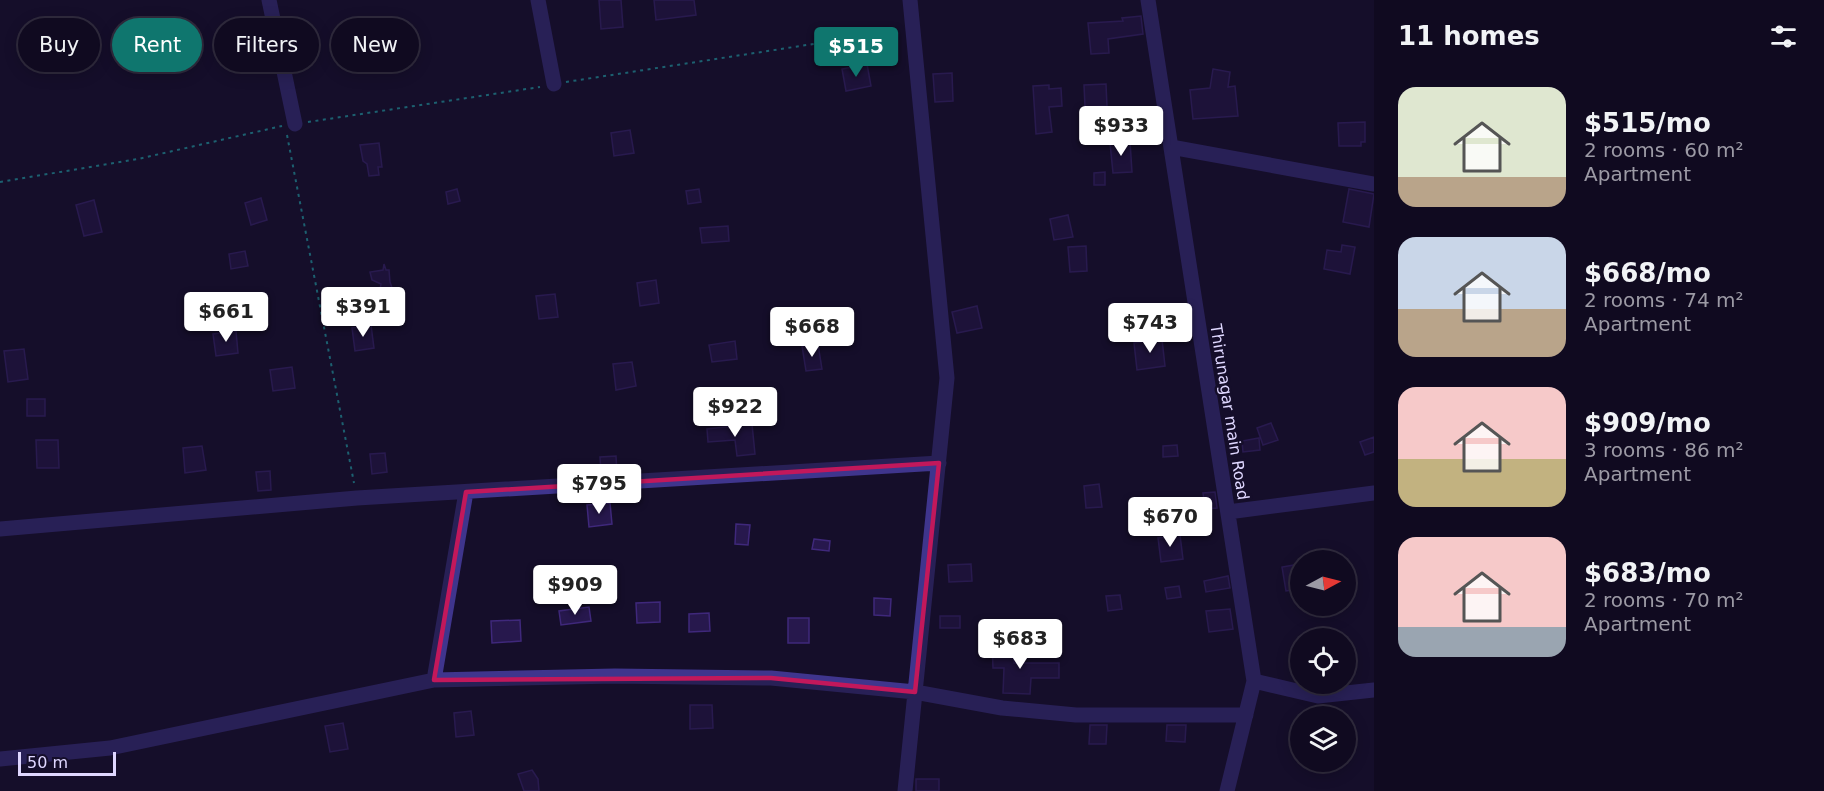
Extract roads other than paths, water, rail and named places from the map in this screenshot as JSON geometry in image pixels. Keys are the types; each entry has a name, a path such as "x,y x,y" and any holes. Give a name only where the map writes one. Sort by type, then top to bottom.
{"street":[{"path":"269,0 295,124"},
{"path":"538,0 554,84"},
{"path":"905,791 947,378 910,0"},
{"name":"Thirunagar main Road","path":"1148,0 1254,681 1227,791"},
{"path":"1171,147 1374,184"},
{"path":"0,529 357,498 939,463"},
{"path":"434,680 466,492"},
{"path":"1228,512 1374,493"},
{"path":"0,759 110,748 434,680 615,676 771,678 915,692 1002,708 1076,715 1246,715"},
{"path":"1254,681 1318,696 1374,690"}]}
